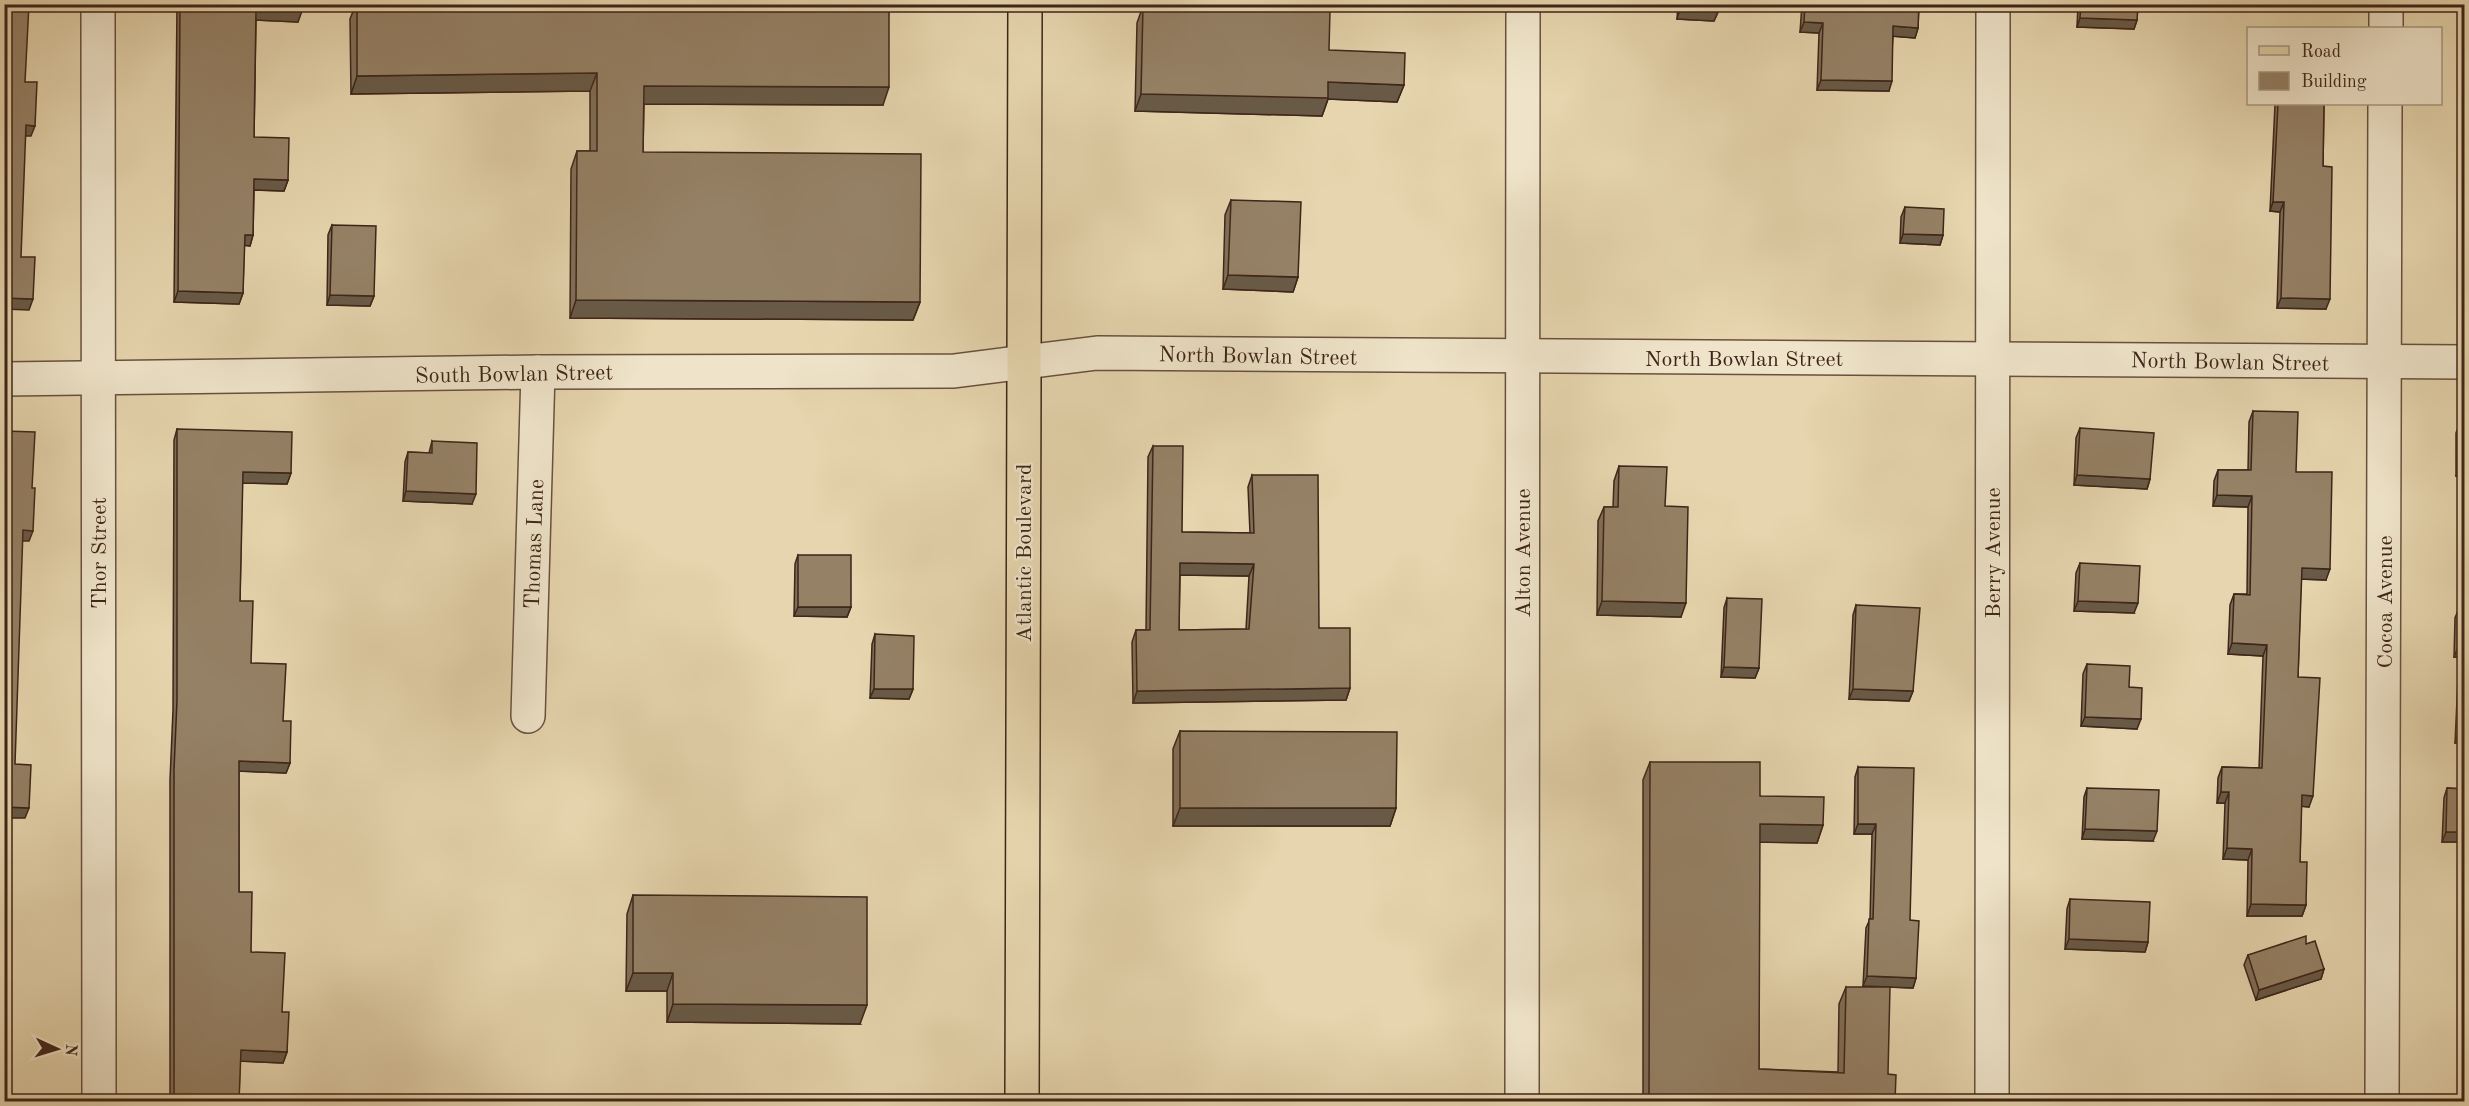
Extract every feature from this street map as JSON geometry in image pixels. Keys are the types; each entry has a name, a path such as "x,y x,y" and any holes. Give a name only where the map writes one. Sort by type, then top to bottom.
{"main road":[{"name":"Atlantic Boulevard","path":"1022,1101 1024,4"}],"street":[{"name":"Thor Street","path":"98,4 99,1101"},
{"name":"Alton Avenue","path":"1522,1101 1523,4"},
{"name":"Berry Avenue","path":"1992,1101 1993,4"},
{"path":"2386,4 2386,27"},
{"name":"Cocoa Avenue","path":"2382,1101 2385,105"},
{"name":"North Bowlan Street","path":"1024,363 1097,353 1523,358 1992,358 2464,362"},
{"name":"South Bowlan Street","path":"4,379 538,372 954,371 1024,363"},
{"name":"Thomas Lane","path":"528,716 538,372"}],"building":[{"path":"4,4 29,4 25,82 37,82 35,126 26,125 21,257 35,257 33,299 4,298"},
{"path":"180,4 302,4 302,11 256,10 254,137 289,138 288,180 254,179 253,235 245,235 243,293 178,291"},
{"path":"357,4 889,4 889,87 644,86 643,152 921,154 920,302 576,300 577,151 597,151 597,73 357,76"},
{"path":"1681,4 1718,4 1718,12 1680,9"},
{"path":"1805,4 1919,4 1918,28 1893,26 1892,81 1821,80 1823,23 1804,22"},
{"path":"2081,4 2138,4 2137,20 2080,18"},
{"path":"2462,4 2464,4 2464,39 2461,39"},
{"path":"1143,6 1330,11 1329,50 1405,53 1404,85 1328,82 1328,98 1141,94"},
{"path":"2278,105 2324,105 2323,166 2332,167 2330,299 2281,298 2284,202 2273,202"},
{"path":"1231,200 1301,202 1298,277 1228,275"},
{"path":"1905,207 1944,209 1943,235 1903,234"},
{"path":"332,225 376,226 374,296 330,295"},
{"path":"2253,411 2298,412 2296,472 2332,472 2330,569 2302,568 2298,677 2320,678 2313,796 2302,795 2300,862 2307,862 2306,905 2251,904 2252,849 2227,848 2229,792 2221,792 2222,767 2262,768 2267,645 2232,643 2234,594 2250,595 2252,496 2217,495 2218,470 2251,470"},
{"path":"2460,423 2464,424 2464,466 2459,466"},
{"path":"2080,428 2154,433 2150,479 2077,475"},
{"path":"177,429 292,432 291,473 243,472 240,601 253,601 251,663 286,664 283,721 291,721 290,763 239,761 239,892 252,892 251,952 285,953 282,1012 289,1012 287,1052 241,1050 239,1101 174,1101"},
{"path":"4,431 35,432 32,488 35,488 33,531 23,530 15,764 31,765 29,808 4,807"},
{"path":"432,441 477,443 476,494 406,491 408,452 432,453"},
{"path":"1153,446 1183,446 1182,532 1254,533 1252,475 1318,475 1319,628 1350,628 1350,688 1137,691 1136,630 1150,630","holes":["1180,563 1254,564 1249,629 1179,630"]},
{"path":"1619,466 1667,467 1665,506 1688,507 1686,603 1602,601 1604,507 1618,507"},
{"path":"798,555 851,555 851,607 798,607"},
{"path":"2080,563 2140,566 2138,603 2078,601"},
{"path":"1727,598 1762,599 1759,668 1724,667"},
{"path":"1856,605 1920,608 1913,691 1853,689"},
{"path":"2459,608 2464,608 2464,733 2458,733 2462,647 2458,647"},
{"path":"875,634 914,636 913,689 874,689"},
{"path":"2087,664 2130,666 2129,687 2142,688 2141,719 2085,717"},
{"path":"1180,731 1397,732 1396,808 1180,808"},
{"path":"1650,762 1760,762 1760,796 1824,797 1823,825 1760,824 1759,1069 1844,1073 1846,987 1890,987 1888,1074 1896,1075 1895,1101 1649,1101"},
{"path":"1858,767 1914,768 1910,920 1919,921 1916,978 1867,976 1869,919 1873,919 1876,824 1858,824"},
{"path":"2087,788 2159,790 2157,831 2085,829"},
{"path":"2447,788 2464,789 2464,832 2446,832"},
{"path":"633,895 867,897 867,1005 673,1004 673,973 633,973"},
{"path":"2070,899 2150,902 2148,942 2069,939"},
{"path":"2306,936 2306,944 2315,941 2324,969 2259,990 2248,955"},
{"path":"2069,1098 2163,1101 2069,1101"}]}
